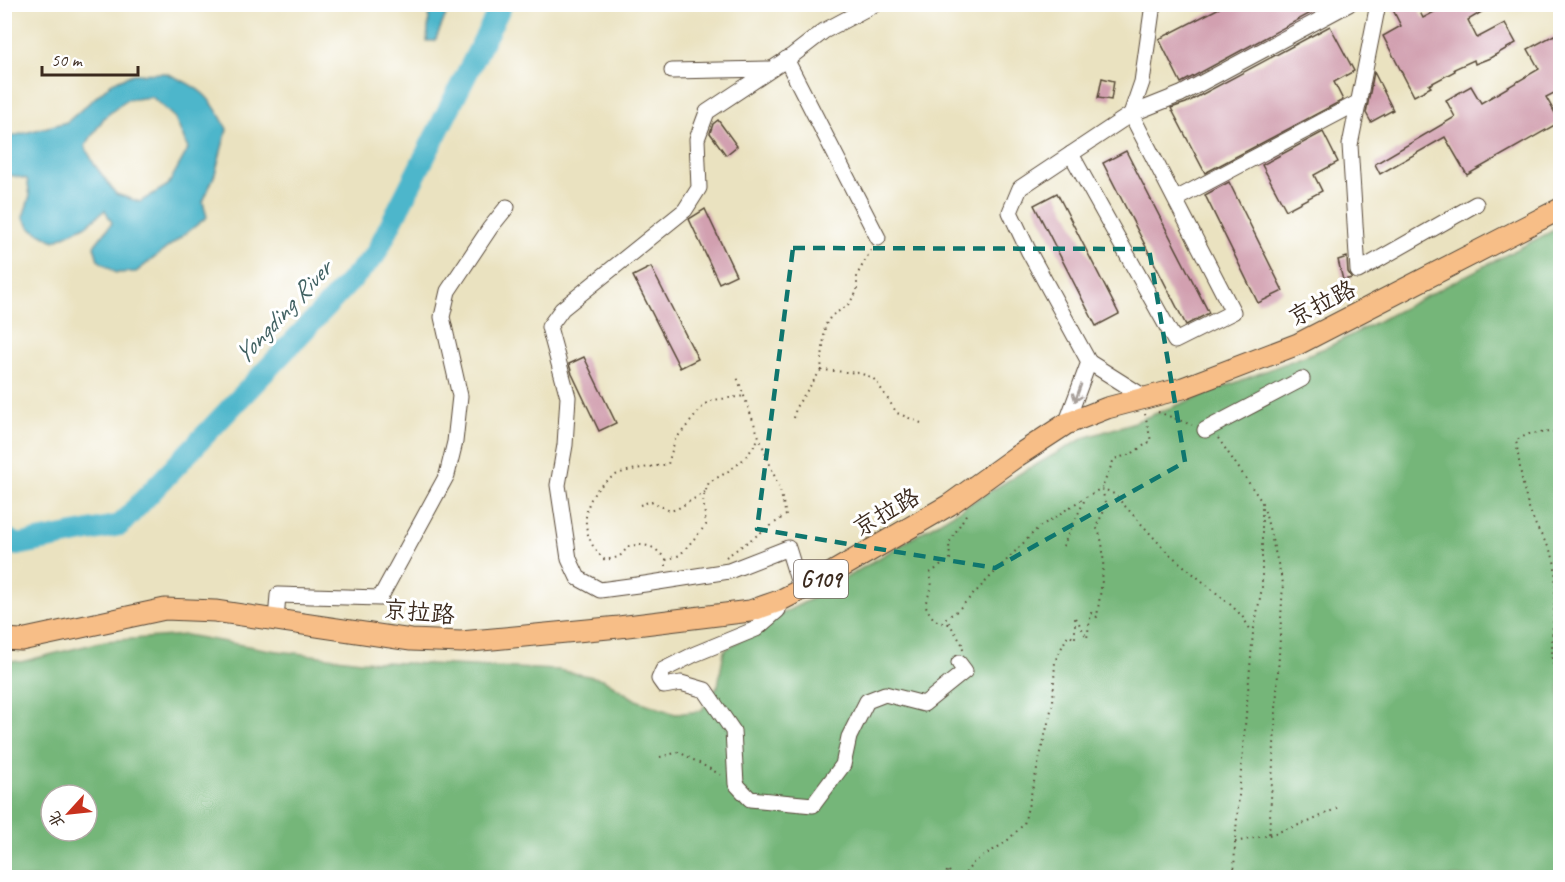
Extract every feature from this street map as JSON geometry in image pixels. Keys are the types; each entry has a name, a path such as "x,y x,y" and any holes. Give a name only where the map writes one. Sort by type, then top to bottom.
{"highway":[{"name":"京拉路","path":"4,639 21,640 165,609 215,611 411,640 460,642 619,627 750,611 801,590 949,505 1066,424 1107,408 1183,388 1298,344 1560,209"}],"street":[{"path":"801,590 788,548 729,571 667,581 600,590 578,578 569,559 558,484 565,445 568,397 549,327 562,309 685,210 699,188 697,139 706,112 824,31 875,4"},
{"path":"1071,154 1175,340 1233,312 1131,114 1142,82 1153,4"},
{"path":"1140,400 1089,362 1029,252 1010,212 1020,188 1131,114 1181,94 1349,4"},
{"path":"1378,4 1350,145 1358,271 1476,204"},
{"path":"786,59 878,238"},
{"path":"672,72 770,69"},
{"path":"1176,200 1359,102"},
{"path":"276,620 278,595 380,598 447,475 455,442 460,396 442,317 448,291 490,228 507,207"},
{"path":"1066,424 1089,362"},
{"path":"1205,430 1302,379"},
{"path":"779,600 778,610 756,629 663,670 660,679 664,686 681,683 705,690 733,731 736,784 750,799 813,805 843,765 849,737 867,701 885,694 924,704 965,671 959,663"}],"path":[{"path":"794,418 796,407 821,370 825,326 831,316 847,306 856,292 857,275 878,238"},
{"path":"821,370 859,373 871,377 897,413 921,423"},
{"path":"725,558 786,515 780,490 737,377"},
{"path":"667,581 666,560 657,548 640,544 628,546 618,557 605,561 593,550 586,528 587,504 602,485 619,474 668,464 675,440 705,404 713,400 745,396"},
{"path":"1140,400 1216,434 1262,502 1283,583 1269,835"},
{"path":"962,878 973,863 1006,842 1024,824 1053,702 1055,661 1068,635 1075,639 1076,616 1087,638 1091,613 1097,617 1103,550 1102,537 1096,527 1106,507 1102,488 1114,459 1131,454 1151,441 1140,400"},
{"path":"1560,431 1529,434 1516,440 1523,488 1535,523 1555,563 1553,651 1556,682 1560,691"},
{"path":"666,560 681,555 706,525 703,498 709,482 734,469 753,449 759,437"},
{"path":"959,663 964,657 962,644 946,618 957,611 1038,528 1102,488"},
{"path":"1102,488 1114,494 1167,552 1232,606 1253,633"},
{"path":"640,504 651,501 670,511 705,492"},
{"path":"1063,546 1086,497"},
{"path":"1234,878 1253,633 1262,588 1262,502"},
{"path":"950,624 933,620 925,604 932,587 930,573 950,559 949,543 968,511"},
{"path":"660,757 680,752 736,784"},
{"path":"1235,842 1269,835 1311,821 1337,808"},
{"path":"944,878 948,869 953,878"}],"highlighted area":[{"path":"793,248 1149,249 1185,462 995,568 757,529"}],"green space":[{"path":"1560,227 1560,877 5,878 5,660 21,662 105,641 186,635 270,650 361,661 558,670 603,679 636,700 675,714 701,711 718,686 724,651 768,621 809,600 1019,474 1084,438 1129,424 1330,346"}],"water":[{"path":"430,5 450,5 435,41 427,41"},
{"path":"166,73 188,83 215,107 227,129 215,174 203,202 207,217 136,272 116,273 98,260 94,246 112,223 105,210 87,225 54,241 30,228 23,217 30,196 27,179 5,174 5,138 67,122 112,83 133,74","holes":["152,97 175,118 188,149 168,185 140,202 116,194 94,164 85,146 104,118 126,100"]}],"building":[{"path":"1227,4 1318,4 1320,8 1181,83 1159,39"},
{"path":"1390,4 1416,4 1423,18 1449,4 1460,4 1462,10 1472,4 1495,4 1468,20 1477,38 1505,23 1516,43 1490,58 1475,64 1474,60 1454,69 1455,71 1414,96 1383,36 1401,26"},
{"path":"1330,26 1354,71 1334,82 1343,100 1205,173 1171,108 1186,103"},
{"path":"1554,35 1560,48 1560,90 1546,97 1560,122 1467,175 1445,137 1380,174 1375,164 1455,117 1446,100 1471,86 1481,103 1539,69 1528,49"},
{"path":"1374,72 1393,110 1371,122 1366,113"},
{"path":"1102,78 1114,81 1111,100 1098,98"},
{"path":"718,120 737,146 726,155 710,133 713,124"},
{"path":"1323,132 1338,162 1314,175 1322,191 1286,210 1262,165"},
{"path":"1126,151 1209,313 1186,325 1103,163"},
{"path":"1229,182 1283,291 1258,303 1205,195"},
{"path":"1057,193 1119,314 1096,326 1034,205"},
{"path":"705,209 736,275 719,283 689,219"},
{"path":"1347,257 1348,272 1352,278 1343,280 1338,260"},
{"path":"651,267 698,359 680,368 633,276"},
{"path":"584,357 616,423 599,431 569,364"}],"waterway":[{"name":"Yongding River","path":"4,537 17,545 120,525 375,255 502,4"}]}
